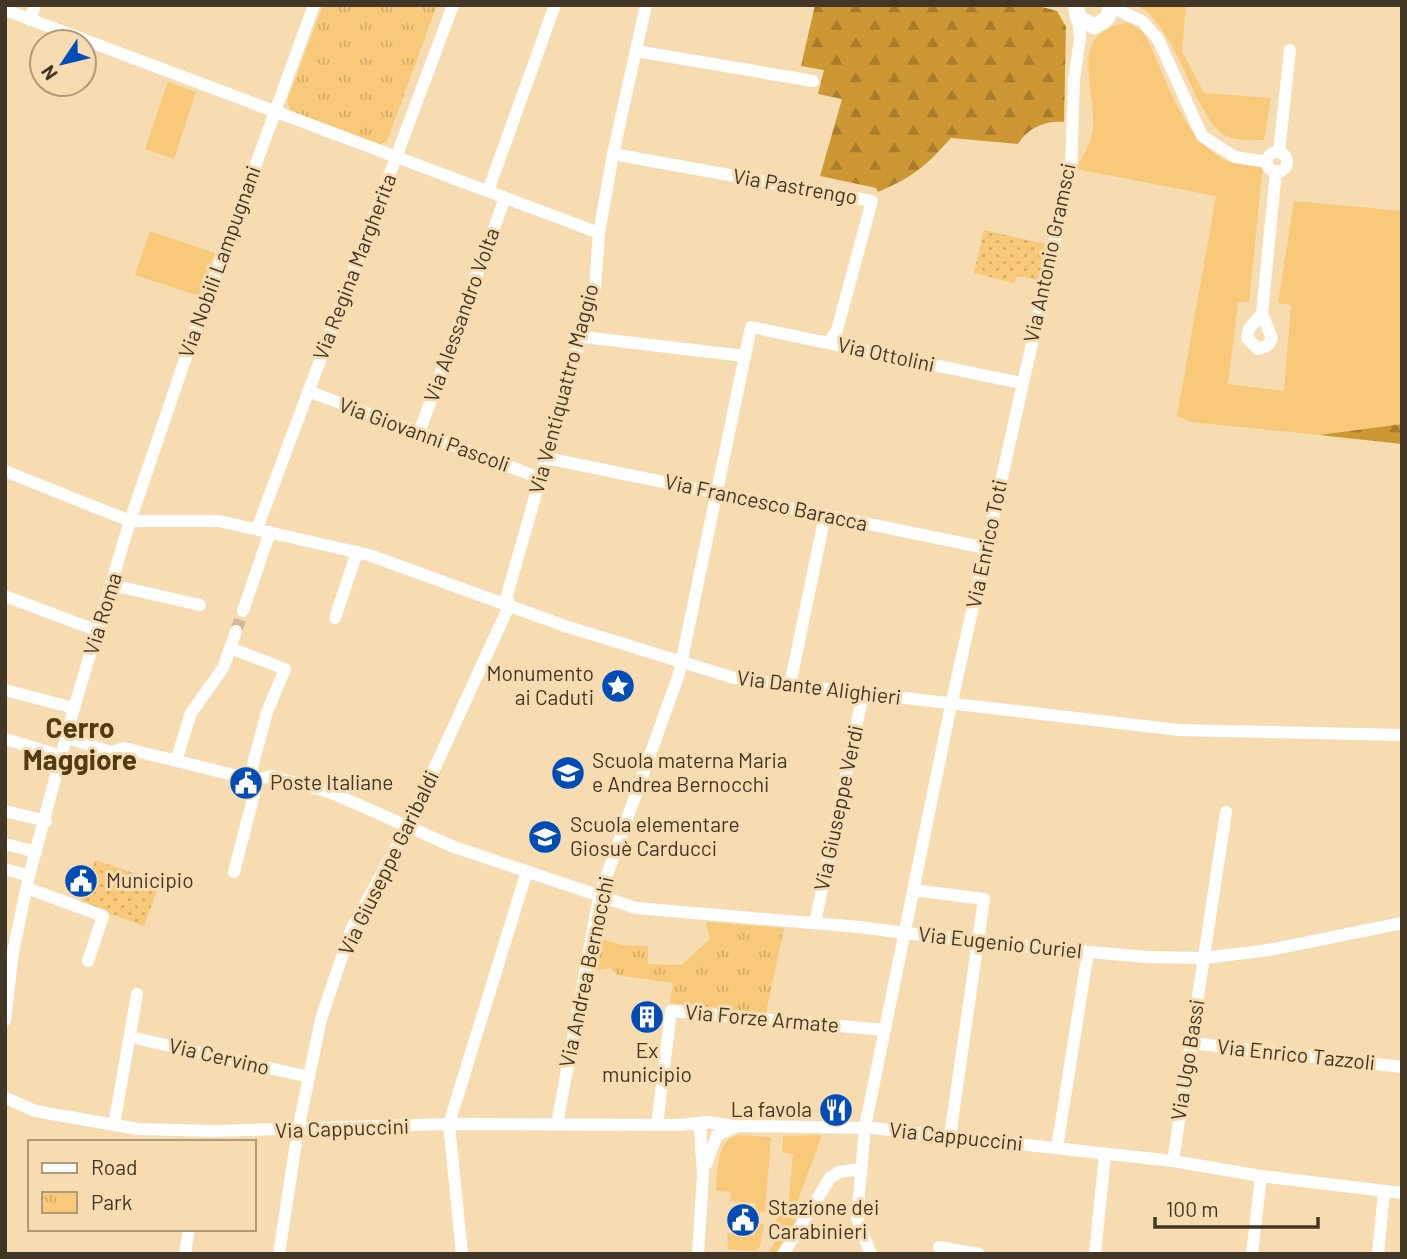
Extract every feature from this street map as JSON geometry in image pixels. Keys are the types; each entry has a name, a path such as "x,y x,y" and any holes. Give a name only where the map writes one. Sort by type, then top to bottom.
{"street":[{"path":"30,20 35,5"},
{"name":"Via Nobili Lampugnani","path":"130,520 191,342 314,5"},
{"name":"Via Regina Margherita","path":"243,611 263,531 309,391 453,5"},
{"path":"488,191 555,5"},
{"name":"Via Ventiquattro Maggio","path":"509,606 507,594 583,337 595,287 599,233 613,153 646,5"},
{"name":"Via Antonio Gramsci","path":"1073,9 1094,26"},
{"name":"Via Antonio Gramsci","path":"1021,383 1071,169 1074,80 1080,39 1073,9"},
{"path":"1080,39 1094,26 1103,23 1110,9 1127,13 1142,21 1158,39 1202,136 1235,157 1284,169 1286,157 1279,152 1290,50"},
{"path":"5,10 599,233"},
{"path":"636,51 813,81"},
{"name":"Via Pastrengo","path":"613,153 872,201 837,330 829,343"},
{"path":"1262,313 1272,167"},
{"name":"Via Alessandro Volta","path":"419,433 505,198"},
{"name":"Via Ottolini","path":"751,327 1021,383"},
{"name":"Via Andrea Bernocchi","path":"557,1124 599,897 682,664 751,327"},
{"path":"583,337 745,356"},
{"name":"Via Enrico Toti","path":"871,1254 857,1218 865,1127 951,705 1021,383"},
{"name":"Via Giovanni Pascoli","path":"309,391 540,478"},
{"name":"Via Francesco Baracca","path":"546,457 986,548"},
{"path":"5,471 130,520"},
{"path":"790,685 825,515"},
{"name":"Via Dante Alighieri","path":"130,520 219,522 357,552 418,570 509,606 682,664 734,678 1178,730 1402,735"},
{"name":"Via Roma","path":"5,1020 9,951 46,821 74,708 130,520"},
{"path":"335,618 357,552"},
{"path":"112,585 200,605"},
{"path":"5,596 98,631"},
{"name":"Via Giuseppe Garibaldi","path":"279,1254 298,1130 321,1019 351,930 408,826 509,606"},
{"path":"176,761 191,713 213,687 236,631"},
{"path":"230,649 285,669 267,712 252,768 256,787 234,872"},
{"path":"5,690 74,708"},
{"name":"Via Giuseppe Verdi","path":"815,923 863,694"},
{"name":"Via Eugenio Curiel","path":"66,737 110,752 124,748 254,780 271,776 332,793 454,847 636,908 815,923 1088,952 1203,958 1269,950 1401,923"},
{"path":"5,738 62,756"},
{"path":"5,811 46,821"},
{"name":"Via Ugo Bassi","path":"1173,1161 1226,812"},
{"path":"5,859 7,845 36,852"},
{"path":"5,869 103,916 88,961"},
{"path":"462,1254 449,1124 527,871"},
{"path":"913,890 984,899 950,1136"},
{"path":"1057,1148 1088,952"},
{"path":"114,1125 137,994"},
{"name":"Via Forze Armate","path":"657,1125 671,1011 885,1030"},
{"name":"Via Cervino","path":"130,1037 309,1077"},
{"name":"Via Enrico Tazzoli","path":"1191,1042 1402,1066"},
{"name":"Via Cappuccini","path":"6,1098 35,1111 114,1125 202,1136 449,1124 677,1125 709,1131 737,1126 865,1127 1173,1161 1261,1176 1402,1193"},
{"path":"698,1254 703,1174 709,1131"},
{"path":"1095,1254 1105,1154"},
{"path":"783,1254 830,1178 839,1172 861,1169"},
{"path":"1252,1254 1261,1176"},
{"path":"1378,1254 1384,1192"},
{"path":"185,1254 189,1231"},
{"path":"939,1247 979,1254"}],"green space":[{"path":"323,5 437,5 387,141 379,145 290,111 287,101"},
{"path":"815,5 1035,5 1057,11 1066,27 1064,122 1050,122 1038,126 1018,144 951,138 918,170 878,192 876,188 820,176 842,99 818,94 824,70 801,66"},
{"path":"1137,5 1186,5 1182,51 1204,93 1271,98 1264,140 1236,139 1219,131 1198,99 1166,35"},
{"path":"1129,23 1142,31 1179,110 1201,141 1230,162 1263,165 1249,302 1238,302 1228,384 1284,391 1291,305 1278,303 1294,201 1402,211 1402,424 1319,435 1191,422 1177,416 1216,196 1076,169 1093,129 1088,63 1091,49 1097,36 1109,28"},
{"path":"168,82 196,92 174,159 145,149"},
{"path":"984,230 1050,245 1042,281 1017,276 1014,283 974,273"},
{"path":"150,231 215,253 199,296 135,275"},
{"path":"1402,424 1402,444 1319,435"},
{"path":"95,860 160,882 144,926 81,903"},
{"path":"706,922 784,928 766,1013 670,1003 673,983 617,975 611,968 595,970 601,939 622,945 648,946 648,964 681,965 710,939"},
{"path":"738,1135 771,1137 765,1212 760,1212 759,1216 755,1216 756,1203 730,1201 731,1192 716,1191 721,1150 731,1138"},
{"path":"822,1135 791,1219 797,1219 778,1254 768,1254 776,1239 777,1207 788,1208 793,1154 782,1152 783,1136"},
{"path":"755,1223 764,1224 760,1247 755,1251 728,1249 727,1233 754,1235"}],"tunnel":[{"path":"236,631 243,611"}],"place":[{"name":"Monumento ai Caduti","path":"618,686"},
{"name":"Scuola materna Maria e Andrea Bernocchi","path":"568,773"},
{"name":"Poste Italiane","path":"246,783"},
{"name":"Scuola elementare Giosuè Carducci","path":"545,837"},
{"name":"Municipio","path":"81,881"},
{"name":"Ex municipio","path":"647,1017"},
{"name":"La favola","path":"836,1110"},
{"name":"Stazione dei Carabinieri","path":"743,1220"}],"district":[{"name":"Cerro Maggiore","path":"80,744"}]}
